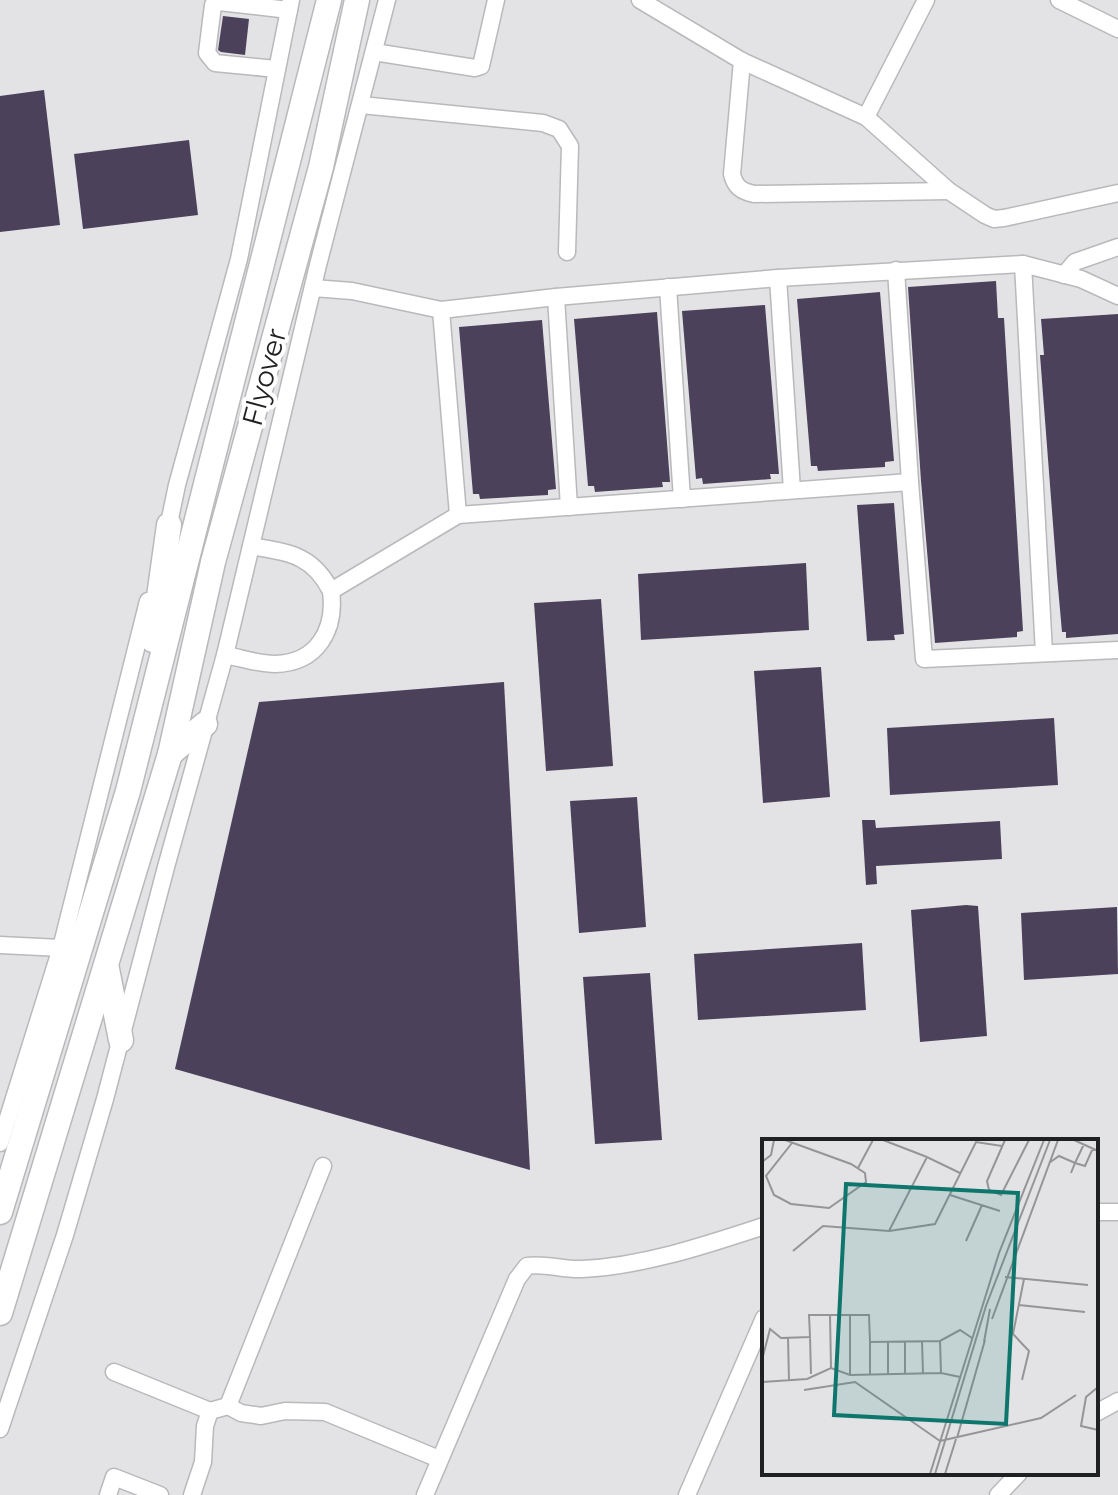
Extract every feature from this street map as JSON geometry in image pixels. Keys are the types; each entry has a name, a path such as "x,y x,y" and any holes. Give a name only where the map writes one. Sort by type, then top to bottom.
{"highway":[{"name":"Flyover","path":"151,698 329,0"},
{"name":"Flyover","path":"0,1313 170,754 198,628 321,167 357,0"},
{"path":"0,1212 128,791 151,698 148,676 169,525"},
{"path":"170,754 205,724"},
{"path":"107,967 121,1040"}],"street":[{"path":"0,1429 65,1235 121,1040 225,655 313,288 387,0"},
{"path":"374,52 475,68 481,66 496,0"},
{"path":"640,0 742,61 866,117 949,191 994,219 1118,193"},
{"path":"866,117 926,0"},
{"path":"1059,0 1118,29"},
{"path":"0,1143 61,948 177,485 239,259 290,5 219,2 213,5 207,53 210,59 215,63 276,69"},
{"path":"742,61 732,174 734,184 742,191 754,194 949,191"},
{"path":"361,105 543,123 559,129 570,146 567,252"},
{"path":"1064,275 1075,262 1118,247"},
{"path":"313,288 352,291 441,310 778,278 1023,264 1081,279 1118,296"},
{"path":"1023,264 1044,653"},
{"path":"896,270 924,659 1118,650"},
{"path":"778,278 792,490"},
{"path":"668,287 682,499"},
{"path":"556,297 569,507"},
{"path":"441,310 458,515"},
{"path":"331,591 458,515 910,482"},
{"path":"225,655 279,664 302,659 328,631 334,612 331,591 318,571 301,557 251,546"},
{"path":"0,945 61,948"},
{"path":"228,1406 323,1166"},
{"path":"425,1495 517,1279 527,1266 539,1264 558,1269 583,1269 621,1264 686,1250 762,1227"},
{"path":"687,1495 762,1323"},
{"path":"114,1372 210,1411 228,1406 241,1413 261,1416 285,1411 325,1412 439,1459"},
{"path":"1098,1412 1118,1401"},
{"path":"192,1495 203,1462 205,1426 210,1411"},
{"path":"998,1495 1017,1475"},
{"path":"108,1495 114,1477 160,1495"}],"building":[{"path":"223,16 249,19 245,55 218,50"},
{"path":"44,90 60,225 0,232 0,96"},
{"path":"189,140 198,215 83,229 74,154"},
{"path":"996,281 998,318 1004,318 1023,631 1017,632 1017,637 935,643 908,287"},
{"path":"880,292 894,461 885,462 885,467 818,471 817,466 811,466 797,299"},
{"path":"765,305 779,474 770,474 771,479 703,484 702,478 696,479 682,311"},
{"path":"657,312 670,482 662,482 663,487 595,492 594,486 588,486 574,319"},
{"path":"1118,314 1118,634 1066,638 1066,632 1062,632 1057,576 1040,355 1044,355 1041,319"},
{"path":"542,320 556,489 548,490 548,495 480,499 479,494 473,494 459,327"},
{"path":"894,503 904,634 894,635 895,640 867,641 857,505"},
{"path":"806,563 809,630 641,640 638,574"},
{"path":"601,599 613,766 546,771 534,603"},
{"path":"821,667 830,797 763,803 754,671"},
{"path":"504,682 530,1170 175,1069 259,702"},
{"path":"1054,718 1058,785 890,795 887,728"},
{"path":"637,797 646,927 579,933 570,801"},
{"path":"862,820 875,820 876,828 1000,821 1002,859 876,866 877,884 866,885"},
{"path":"978,906 987,1036 920,1042 911,910"},
{"path":"1117,907 1118,974 1024,980 1021,913"},
{"path":"862,943 866,1010 698,1020 694,954"},
{"path":"650,973 662,1140 595,1144 583,977"}]}
